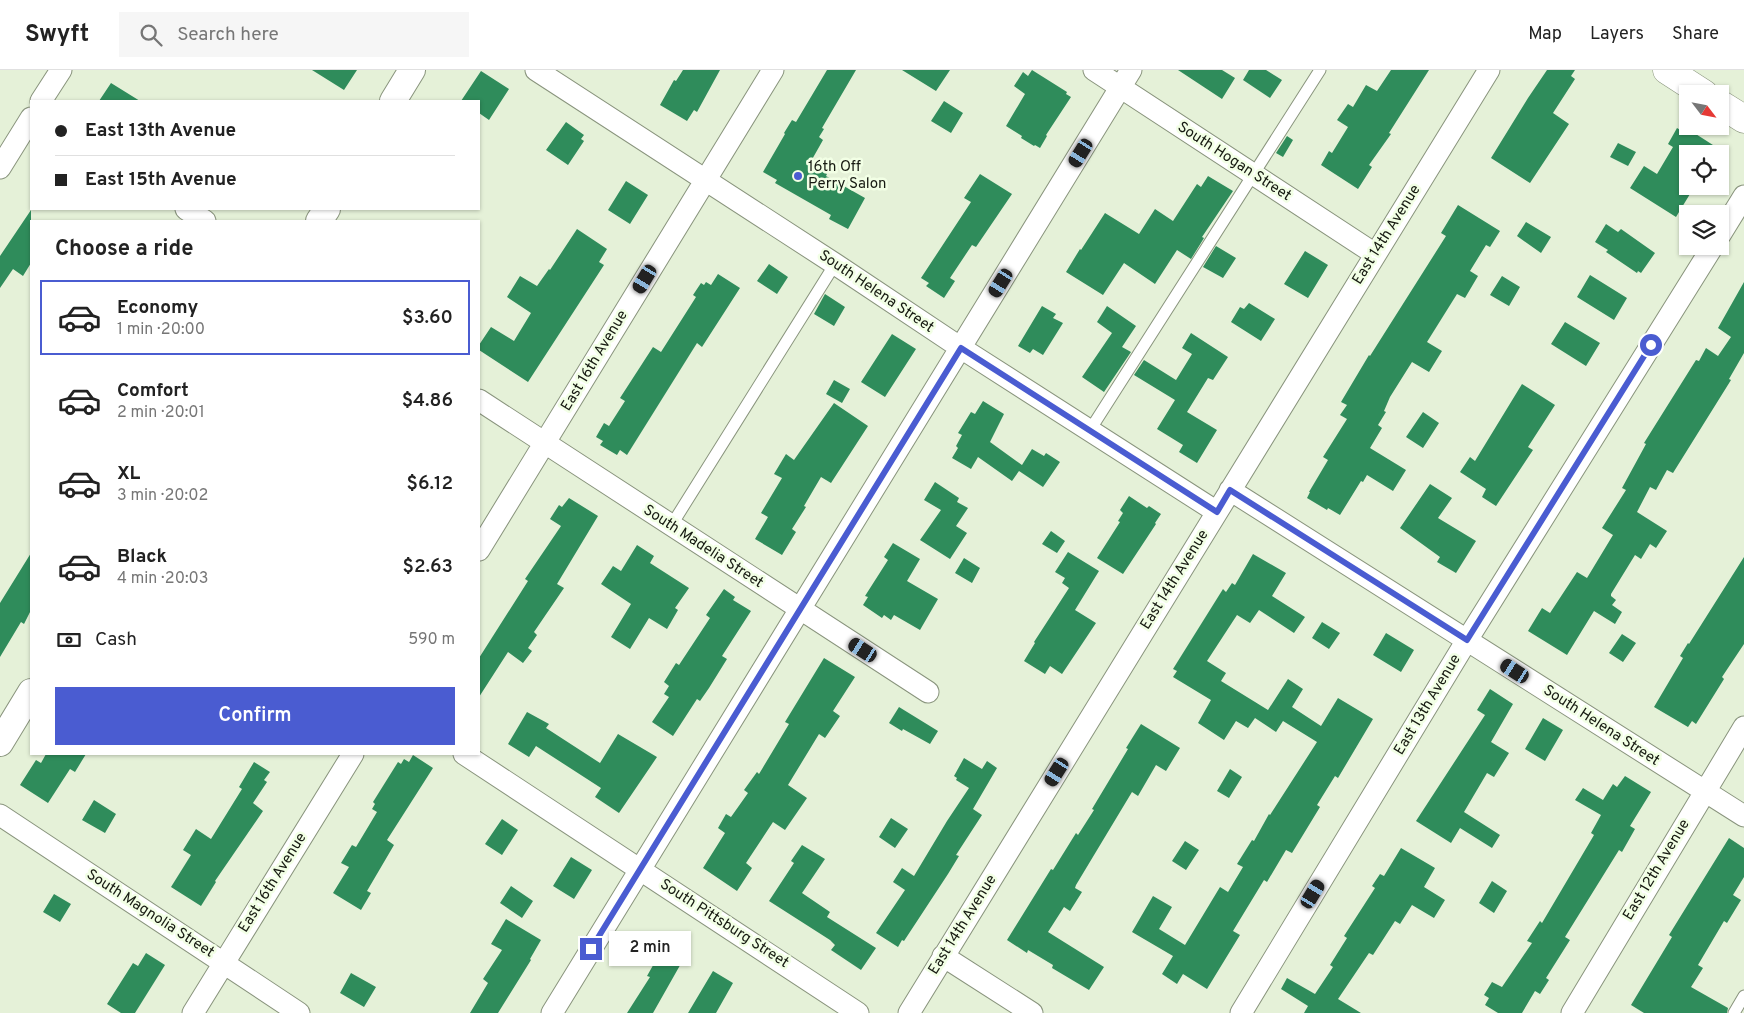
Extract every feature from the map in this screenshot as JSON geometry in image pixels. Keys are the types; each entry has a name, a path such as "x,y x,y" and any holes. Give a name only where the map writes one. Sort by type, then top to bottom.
{"main road":[{"path":"1667,70 1690,85"},
{"path":"1729,110 1744,120"}],"street":[{"path":"42,100 61,70"},
{"path":"394,100 412,70"},
{"name":"South Helena Street","path":"536,70 961,348 1217,512"},
{"name":"East 16th Avenue","path":"480,548 773,70"},
{"name":"South Hogan Street","path":"1094,70 1126,79 1252,174 1375,254"},
{"name":"East 14th Avenue","path":"909,1013 1489,70"},
{"path":"552,1013 1126,79"},
{"path":"0,168 30,120"},
{"path":"1729,220 1744,196"},
{"path":"188,210 203,220"},
{"name":"East 13th Avenue","path":"1241,1013 1467,640 1707,255"},
{"name":"South Madelia Street","path":"480,401 928,692"},
{"name":"South Helena Street","path":"1230,490 1744,816"},
{"path":"0,743 30,694"},
{"name":"East 12th Avenue","path":"1572,1013 1744,727"},
{"name":"East 16th Avenue","path":"193,1013 352,755"},
{"name":"South Pittsburg Street","path":"466,755 858,1013"},
{"name":"South Magnolia Street","path":"0,815 299,1013"},
{"path":"943,956 1032,1013"}],"lane":[{"path":"1090,430 1320,70"},
{"path":"671,526 835,264"},
{"path":"1734,1013 1744,996"}],"building":[{"path":"312,70 357,70 344,90"},
{"path":"683,70 720,70 697,112 694,110 687,121 660,105 674,80 676,81"},
{"path":"827,70 856,70 822,128 824,129 819,137 823,140 810,163 827,174 826,176 865,198 848,229 829,219 831,215 775,183 777,180 763,172 792,120 796,122"},
{"path":"902,70 950,70 936,91"},
{"path":"1032,70 1067,92 1066,94 1071,97 1046,135 1040,148 1021,138 1022,136 1006,126 1025,94 1014,86 1023,72 1028,76"},
{"path":"1178,70 1222,70 1235,78 1222,99"},
{"path":"1249,70 1266,70 1282,80 1270,98 1243,80"},
{"path":"1391,70 1429,70 1389,133 1391,134 1369,165 1372,167 1358,189 1321,165 1329,151 1332,153 1348,127 1337,120 1348,104 1353,107 1366,85 1377,91"},
{"path":"1547,70 1575,70 1571,76 1575,79 1553,113 1569,124 1530,183 1491,158"},
{"path":"481,71 509,89 489,120 480,114 480,100 462,100"},
{"path":"111,83 138,100 100,100"},
{"path":"944,101 963,113 951,133 931,121"},
{"path":"566,122 584,135 581,139 584,141 568,165 546,150"},
{"path":"1677,128 1679,129 1679,135 1697,135 1713,145 1679,145 1679,195 1689,195 1683,205 1679,205 1679,212 1676,217 1630,188 1644,166 1657,174 1673,147 1668,144"},
{"path":"1287,136 1293,140 1283,157 1276,153"},
{"path":"1618,143 1636,152 1628,166 1610,157"},
{"path":"980,174 1012,194 976,247 972,245 950,278 955,281 944,298 926,286 929,283 921,278 971,202 964,198"},
{"path":"1208,176 1233,191 1202,237 1204,238 1191,259 1177,250 1155,284 1124,263 1103,295 1066,272 1105,213 1139,234 1155,209 1173,221 1197,184 1201,187"},
{"path":"626,181 648,195 630,224 608,210"},
{"path":"1458,205 1500,231 1490,247 1486,245 1470,271 1478,276 1465,298 1457,294 1427,342 1442,351 1429,372 1412,362 1390,397 1384,411 1386,412 1378,425 1382,428 1370,448 1406,470 1393,491 1367,475 1363,482 1361,481 1340,515 1328,508 1327,510 1307,498 1328,460 1323,457 1347,419 1340,415 1347,405 1341,402 1446,236 1441,233"},
{"path":"31,210 30,265 23,276 13,269 0,288 0,256"},
{"path":"1526,222 1551,237 1541,253 1517,236"},
{"path":"1606,224 1618,232 1621,229 1655,253 1641,273 1638,271 1637,273 1606,252 1608,250 1595,242"},
{"path":"577,229 607,249 599,262 604,265 528,382 480,351 480,344 491,327 514,341 531,313 507,297 520,276 537,286"},
{"path":"1216,246 1236,258 1223,278 1203,267"},
{"path":"1305,251 1328,265 1308,298 1284,284"},
{"path":"769,264 788,277 777,294 757,281"},
{"path":"718,274 740,288 702,347 697,343 627,455 620,450 617,455 600,445 603,441 596,437 604,423 609,426 625,401 620,398 653,347 661,352 696,297 693,295 701,283 704,285 706,282 711,285"},
{"path":"1590,275 1627,298 1614,320 1577,297"},
{"path":"1502,276 1520,287 1509,306 1490,295"},
{"path":"1744,282 1744,353 1729,379 1731,380 1673,473 1667,470 1656,490 1650,487 1637,512 1667,531 1656,548 1650,544 1641,559 1635,555 1611,594 1616,600 1612,605 1622,612 1615,624 1594,611 1567,655 1528,631 1542,608 1550,613 1577,572 1587,578 1613,535 1602,528 1626,490 1622,488 1646,444 1644,443 1696,360 1699,361 1706,348 1718,356 1731,337 1718,328"},
{"path":"825,294 845,307 834,326 814,314"},
{"path":"1249,303 1275,319 1261,341 1231,322 1240,307 1244,309"},
{"path":"1042,306 1056,314 1053,318 1063,323 1043,355 1033,349 1030,353 1018,346"},
{"path":"1107,306 1136,326 1122,347 1131,352 1104,392 1082,377 1112,333 1097,322"},
{"path":"1565,322 1600,343 1586,366 1551,344"},
{"path":"1191,333 1228,357 1213,380 1208,378 1187,412 1217,430 1197,463 1179,452 1183,445 1157,429 1175,400 1134,375 1144,360 1176,380 1192,354 1182,348"},
{"path":"892,334 916,349 885,397 861,382"},
{"path":"834,380 850,389 842,403 826,394"},
{"path":"1522,384 1555,405 1528,447 1533,450 1496,506 1482,497 1486,489 1460,472 1470,457 1475,461"},
{"path":"983,401 1004,414 990,442 1022,465 1032,449 1044,456 1046,453 1060,462 1043,487 1019,471 1012,481 978,457 971,469 952,458 958,448 956,446 962,435 958,433 971,412 975,414"},
{"path":"834,403 868,426 831,483 821,477 804,506 806,507 792,529 796,532 782,555 755,539 768,517 761,513 782,478 774,474 786,454 794,460"},
{"path":"1423,412 1439,423 1423,448 1406,437"},
{"path":"935,482 959,498 957,502 968,508 956,526 967,533 950,559 920,540 941,510 924,500"},
{"path":"1430,484 1452,498 1438,518 1476,541 1456,573 1437,562 1440,557 1400,528"},
{"path":"1129,496 1147,508 1149,506 1161,514 1123,574 1097,558 1120,522 1118,521 1123,513 1120,510"},
{"path":"569,498 598,516 557,584 564,588 534,632 537,635 528,648 532,651 523,663 508,652 480,695 480,656 528,581 525,579 561,526 550,519 559,505 562,507"},
{"path":"1051,531 1065,541 1057,553 1042,544"},
{"path":"893,543 920,559 907,581 938,599 920,630 894,615 891,620 884,615 882,618 863,605 868,597 865,596 888,560 884,557"},
{"path":"637,545 654,556 650,563 689,588 675,608 678,610 667,629 649,618 630,649 611,637 631,604 601,584 613,566 621,571"},
{"path":"1068,552 1099,571 1075,610 1096,623 1062,674 1050,666 1045,674 1024,661 1069,588 1062,583 1065,578 1055,572"},
{"path":"1253,554 1286,573 1272,596 1305,617 1294,633 1259,610 1250,623 1237,615 1207,661 1226,673 1221,681 1268,710 1288,679 1303,689 1292,707 1321,726 1338,698 1373,719 1338,778 1335,776 1317,805 1320,807 1292,853 1286,850 1267,882 1264,880 1233,931 1240,935 1207,989 1183,974 1177,984 1162,974 1173,956 1132,932 1153,896 1172,907 1159,929 1185,945 1220,887 1228,892 1243,867 1237,864 1252,840 1254,841 1269,814 1317,742 1283,721 1276,732 1255,718 1248,728 1236,721 1224,740 1198,723 1211,700 1173,677 1177,671 1173,669 1223,589 1226,592 1232,583 1235,585"},
{"path":"30,555 30,612 24,624 21,622 0,657 0,603"},
{"path":"1744,557 1744,644 1722,677 1724,679 1696,724 1692,721 1688,727 1654,707 1683,658 1680,656"},
{"path":"964,558 980,568 972,583 955,573"},
{"path":"724,589 735,597 733,600 751,611 722,656 727,659 709,688 700,701 697,699 673,736 652,722 669,697 664,694 669,686 664,682 676,663 679,665 710,618 706,615"},
{"path":"1322,622 1340,633 1329,649 1312,638"},
{"path":"1386,633 1414,650 1401,672 1373,655"},
{"path":"1622,634 1636,643 1623,662 1609,653"},
{"path":"824,658 855,677 833,711 840,716 825,738 819,734 788,785 807,798 785,830 773,822 746,863 752,868 737,891 703,868 725,833 718,828 726,814 731,817 748,793 744,790 757,772 759,774 789,724 785,722"},
{"path":"1490,689 1513,704 1491,742 1509,753 1494,777 1487,773 1464,812 1500,835 1492,848 1460,828 1451,843 1416,821 1485,715 1477,710"},
{"path":"899,707 938,731 930,744 889,723"},
{"path":"527,712 549,724 546,728 600,763 618,734 657,757 619,813 595,797 601,788 536,746 529,757 508,744"},
{"path":"1543,718 1563,730 1545,761 1525,749"},
{"path":"1141,724 1180,748 1166,771 1156,765 1138,796 1132,792 1076,885 1075,888 1082,892 1070,911 1064,907 1048,932 1104,967 1089,990 1052,968 1053,965 1028,950 1027,953 1007,940 1051,869 1053,870 1076,833 1078,835 1094,810 1092,809"},
{"path":"45,755 85,755 75,772 70,769 48,803 20,785 36,760 41,763"},
{"path":"413,755 433,768 387,840 394,845 367,891 371,893 361,910 333,893 349,867 341,863 352,845 356,847 377,812 372,809 375,804 373,802 398,762 401,764 404,759 409,762"},
{"path":"964,758 982,769 987,761 997,768 973,809 982,815 956,855 959,856 948,874 904,941 902,940 898,947 876,933 905,890 893,882 902,868 914,876 969,788 956,780 957,778 954,776"},
{"path":"254,762 270,772 264,780 267,782 253,803 263,811 215,881 201,906 171,887 191,855 183,850 196,829 211,839 242,789 239,787"},
{"path":"1230,769 1242,777 1229,798 1217,791"},
{"path":"1625,776 1651,792 1630,826 1635,829 1622,852 1619,850 1565,937 1570,940 1546,978 1549,980 1540,994 1535,991 1522,1013 1498,1013 1485,1005 1489,998 1484,995 1492,982 1502,987 1532,943 1527,941 1540,921 1542,923 1594,835 1591,833 1601,815 1575,800 1583,788 1603,800 1613,784 1617,787"},
{"path":"94,800 116,814 105,833 82,820"},
{"path":"891,818 908,829 895,848 879,837"},
{"path":"502,819 518,830 502,855 485,844"},
{"path":"1729,838 1744,848 1744,877 1733,895 1741,900 1727,923 1724,921 1698,965 1703,968 1691,987 1728,1008 1727,1013 1644,1013 1631,1005 1672,937 1669,935"},
{"path":"1185,841 1199,850 1186,870 1172,861"},
{"path":"802,845 825,859 802,893 830,912 827,917 876,948 861,970 831,950 835,945 830,940 769,901 794,863 791,861"},
{"path":"1401,848 1435,868 1424,887 1445,900 1434,918 1412,905 1400,924 1395,921 1373,955 1369,953 1338,999 1361,1013 1304,1013 1308,1006 1281,989 1287,978 1315,994 1333,967 1330,965 1347,938 1344,936 1375,888 1372,886 1380,874 1384,876"},
{"path":"571,857 592,870 574,899 553,886"},
{"path":"1492,881 1507,891 1494,913 1479,903"},
{"path":"511,886 533,901 522,918 500,903"},
{"path":"54,894 71,904 60,922 43,912"},
{"path":"506,919 541,940 531,960 498,1013 470,1013 488,983 483,979 502,950 491,944"},
{"path":"669,937 685,946 678,958 683,960 653,1013 627,1013 650,977 647,976"},
{"path":"146,953 165,965 135,1013 121,1013 107,1004 133,963 138,966"},
{"path":"713,971 733,983 716,1013 688,1013"},
{"path":"351,973 376,987 364,1007 340,993"}],"place":[{"name":"16th Off Perry Salon","path":"798,176"}],"route":[{"path":"591,949 961,348 1217,512 1230,490 1467,640 1651,345"}]}
